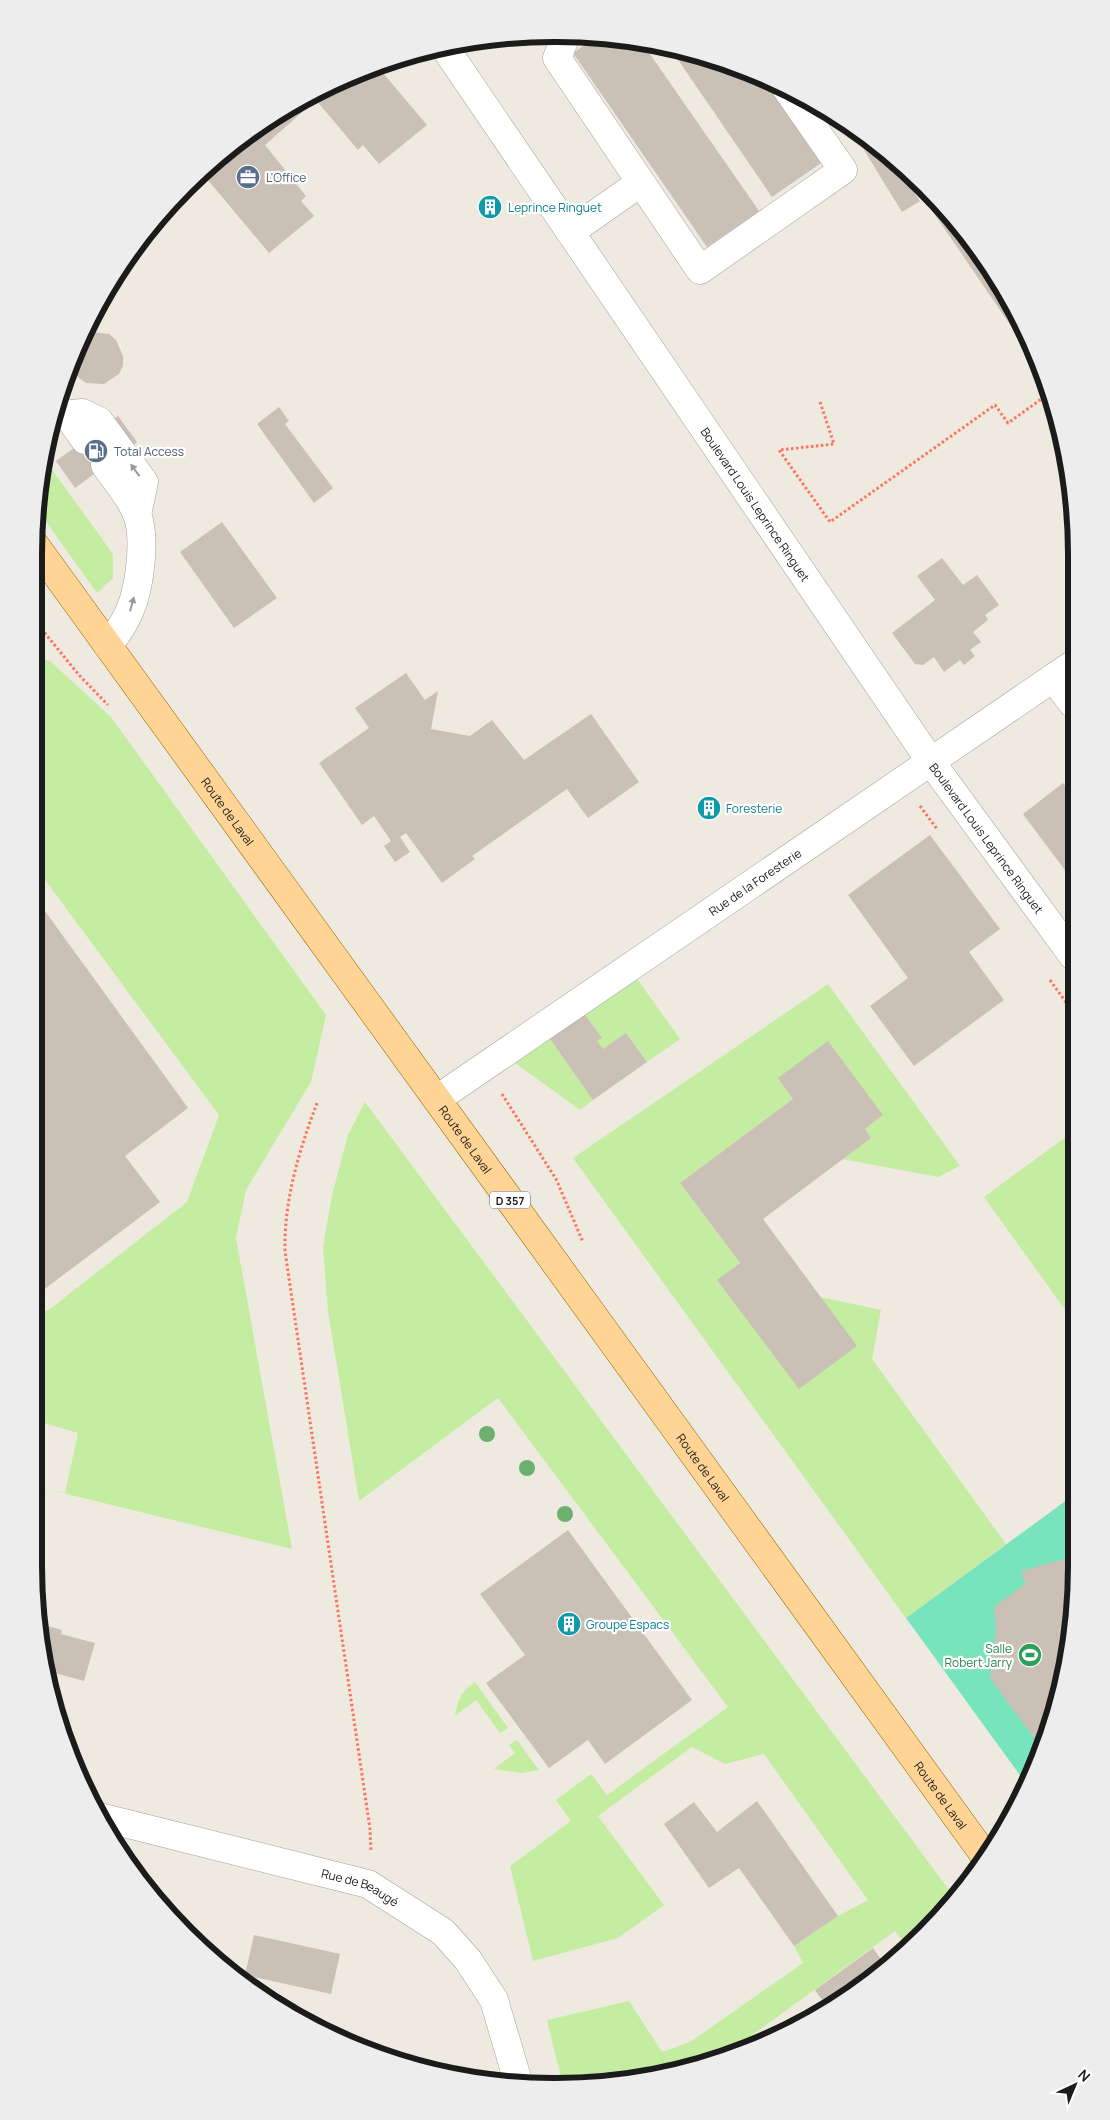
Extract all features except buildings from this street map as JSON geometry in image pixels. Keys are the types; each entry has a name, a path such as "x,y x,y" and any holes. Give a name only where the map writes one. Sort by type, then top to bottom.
{"main road":[{"name":"Route de Laval","path":"42,555 981,1850"}],"street":[{"path":"563,42 557,58 700,270 843,170 796,103"},
{"name":"Boulevard Louis Leprince Ringuet","path":"449,54 931,762 1068,949"},
{"path":"570,232 640,183"},
{"path":"62,415 82,413 99,421 144,482 137,515"},
{"path":"62,417 70,420 85,440"},
{"path":"105,466 127,495 137,515 142,543 131,608 122,629 108,646"},
{"path":"1063,671 1068,689"},
{"name":"Rue de la Foresterie","path":"436,1099 1063,671"},
{"name":"Rue de Beaugé","path":"110,1820 368,1884 443,1932 468,1960 494,2000 516,2076"}],"path":[{"path":"820,402 834,444 779,450 830,522 995,405 1008,423 1043,398"},
{"path":"483,1067 526,1130 556,1179 585,1245"},
{"path":"317,1103 303,1141 289,1196 285,1223 285,1251 370,1829"}],"green space":[{"path":"50,467 113,554 113,578 97,593 44,519"},
{"path":"42,659 50,661 111,717 326,1015 311,1082 246,1190 236,1238 292,1549 42,1488 65,1493 78,1433 42,1422 42,1312 50,1309 187,1202 219,1115 42,876"},
{"path":"635,976 680,1039 647,1062 626,1033 603,1049 597,1041 601,1038 583,1012"},
{"path":"828,984 960,1166 938,1177 842,1159 871,1138 865,1129 883,1115 828,1042 793,1099 680,1183 740,1263 718,1280 820,1297 881,1310 872,1359 1006,1544 906,1618 573,1158"},
{"path":"548,1036 593,1100 580,1110 511,1060"},
{"path":"365,1102 950,1891 902,1941 895,1931 745,2040 688,2060 655,2068 622,2073 561,2078 547,2020 629,2001 662,2052 690,2042 803,1963 794,1946 838,1916 868,1900 764,1754 725,1764 692,1747 598,1816 664,1905 618,1938 533,1961 510,1866 571,1821 556,1800 591,1774 607,1795 728,1707 498,1398 359,1501 328,1311 323,1247 332,1195 348,1135"},
{"path":"1068,1135 1068,1314 984,1197"},
{"path":"1068,1499 1066,1599 1058,1665 1040,1730 1021,1777 906,1618"},
{"path":"475,1682 508,1728 500,1733 476,1700 455,1716 461,1696"},
{"path":"517,1740 539,1770 522,1773 494,1769 515,1753 509,1745"}],"place":[{"name":"L'Office","path":"248,177"},
{"name":"Leprince Ringuet","path":"490,207"},
{"name":"Total Access","path":"96,451"},
{"name":"Foresterie","path":"709,808"},
{"name":"Groupe Espacs","path":"569,1624"},
{"name":"Salle Robert Jarry","path":"1030,1655"}]}
